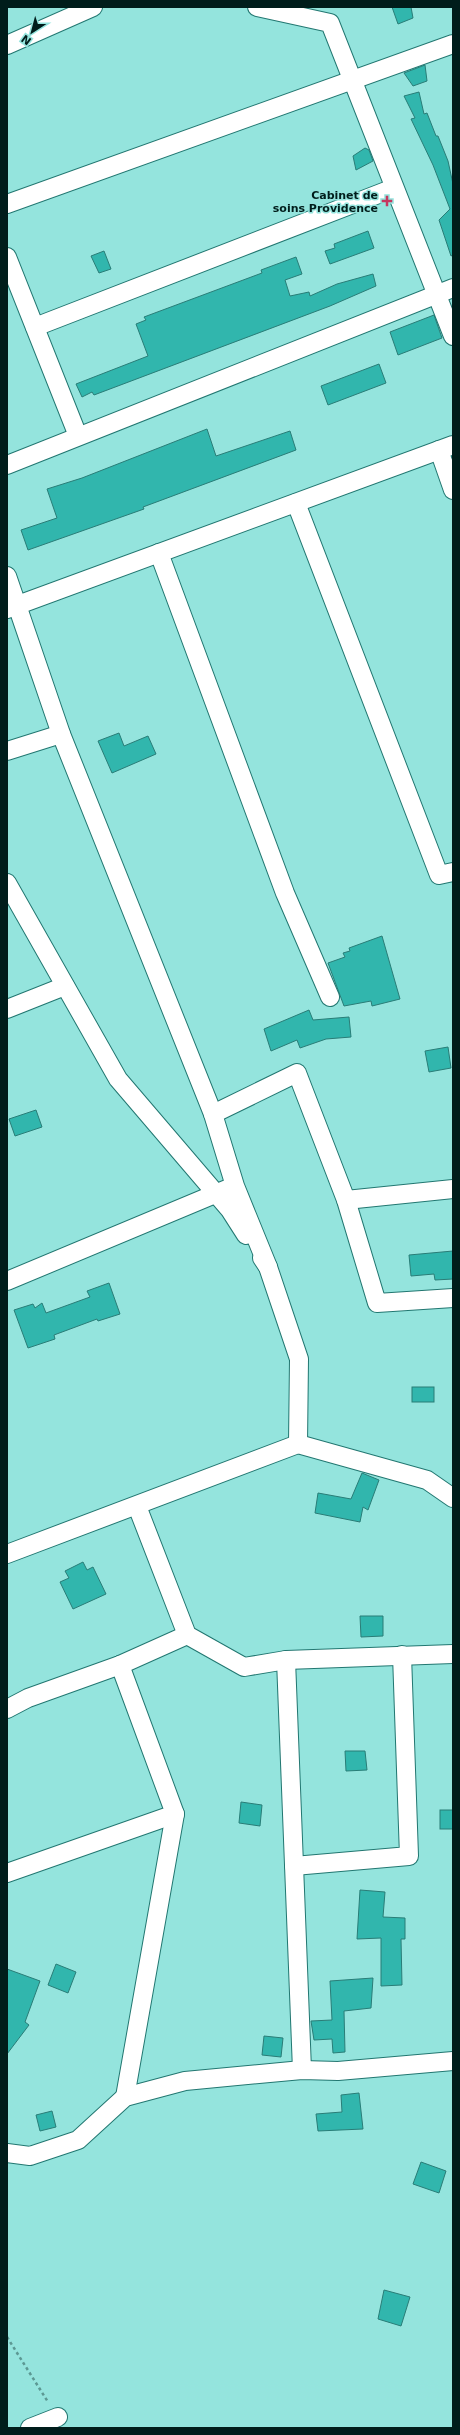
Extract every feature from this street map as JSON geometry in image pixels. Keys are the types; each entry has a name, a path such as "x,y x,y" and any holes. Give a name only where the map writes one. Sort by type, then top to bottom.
{"street":[{"path":"7,45 93,7"},
{"path":"257,7 329,23 394,188 445,292 453,336"},
{"path":"7,204 352,82 453,44"},
{"path":"35,327 394,188"},
{"path":"7,257 78,436"},
{"path":"7,465 445,292"},
{"path":"13,607 446,448 453,490"},
{"path":"296,503 439,875 453,872"},
{"path":"159,553 285,893 330,997"},
{"path":"7,576 13,607 61,734 213,1114 235,1186 268,1267 299,1359 298,1444"},
{"path":"7,751 61,734"},
{"path":"7,883 118,1079 216,1194 268,1267"},
{"path":"7,1009 65,986"},
{"path":"213,1114 297,1073 346,1200 377,1303 453,1298"},
{"path":"7,1282 235,1186"},
{"path":"346,1200 453,1189"},
{"path":"7,1554 298,1444 427,1480 453,1498"},
{"path":"137,1506 187,1635 244,1667 286,1660 453,1654"},
{"path":"7,1708 28,1698 120,1665 187,1635"},
{"path":"294,1866 409,1856 402,1655"},
{"path":"286,1660 302,2070"},
{"path":"120,1665 175,1814 125,2097"},
{"path":"7,1873 175,1814"},
{"path":"7,2153 30,2156 78,2140 125,2097 185,2081 302,2070 338,2071 451,2065"},
{"path":"30,2428 58,2417"}],"path":[{"path":"7,2337 58,2417"}],"building":[{"path":"392,7 411,7 413,18 398,24"},
{"path":"425,65 427,81 413,86 404,73"},
{"path":"419,92 424,114 427,113 448,161 453,184 453,255 451,256 439,220 450,209 433,165 411,119 415,118 404,96"},
{"path":"365,148 369,150 373,161 356,170 353,156"},
{"path":"368,231 374,248 330,264 325,251 335,248 334,244"},
{"path":"104,251 111,269 99,273 91,256"},
{"path":"296,257 302,274 285,280 290,296 309,292 310,296 337,284 373,274 376,286 330,306 94,395 92,392 82,397 76,384 148,356 136,324 146,320 144,317 262,273 261,270"},
{"path":"434,315 442,338 398,355 390,332"},
{"path":"379,364 386,383 328,405 321,386"},
{"path":"207,429 216,456 290,431 296,450 143,507 144,509 28,550 21,530 57,518 47,489 82,478"},
{"path":"119,733 124,746 148,736 156,754 112,773 98,741"},
{"path":"382,936 400,999 372,1006 371,1001 344,1006 328,963 345,957 343,953 350,951 349,948"},
{"path":"309,1010 313,1020 349,1017 351,1037 326,1039 300,1048 297,1040 271,1051 264,1029"},
{"path":"448,1047 451,1068 429,1072 425,1051"},
{"path":"36,1110 42,1127 15,1136 9,1119"},
{"path":"453,1251 453,1279 435,1280 434,1274 411,1276 409,1255"},
{"path":"109,1283 120,1314 98,1321 97,1319 54,1335 55,1339 28,1348 14,1310 33,1304 35,1308 42,1303 46,1313 90,1297 87,1291"},
{"path":"412,1387 434,1387 434,1402 412,1402"},
{"path":"362,1473 379,1480 368,1510 363,1507 360,1522 315,1513 318,1493 351,1499"},
{"path":"83,1562 87,1570 93,1567 106,1594 73,1609 60,1582 69,1578 65,1571"},
{"path":"360,1616 383,1616 383,1636 361,1637"},
{"path":"345,1751 365,1751 367,1770 346,1771"},
{"path":"241,1802 262,1805 260,1826 239,1823"},
{"path":"440,1810 453,1810 453,1829 440,1829"},
{"path":"360,1890 385,1892 383,1917 405,1918 405,1939 401,1939 402,1985 381,1986 381,1938 357,1939"},
{"path":"56,1964 76,1972 68,1993 48,1985"},
{"path":"7,1969 40,1981 25,2022 29,2025 7,2054"},
{"path":"373,1978 371,2008 344,2011 345,2052 333,2053 332,2039 314,2040 311,2021 332,2020 330,1981"},
{"path":"264,2036 283,2038 281,2057 262,2055"},
{"path":"359,2093 363,2129 318,2131 316,2114 342,2112 341,2095"},
{"path":"52,2111 56,2127 40,2131 36,2115"},
{"path":"421,2162 446,2171 439,2193 413,2184"},
{"path":"384,2290 410,2297 401,2326 378,2319"}],"place":[{"name":"Cabinet de soins Providence","path":"387,201"}]}
